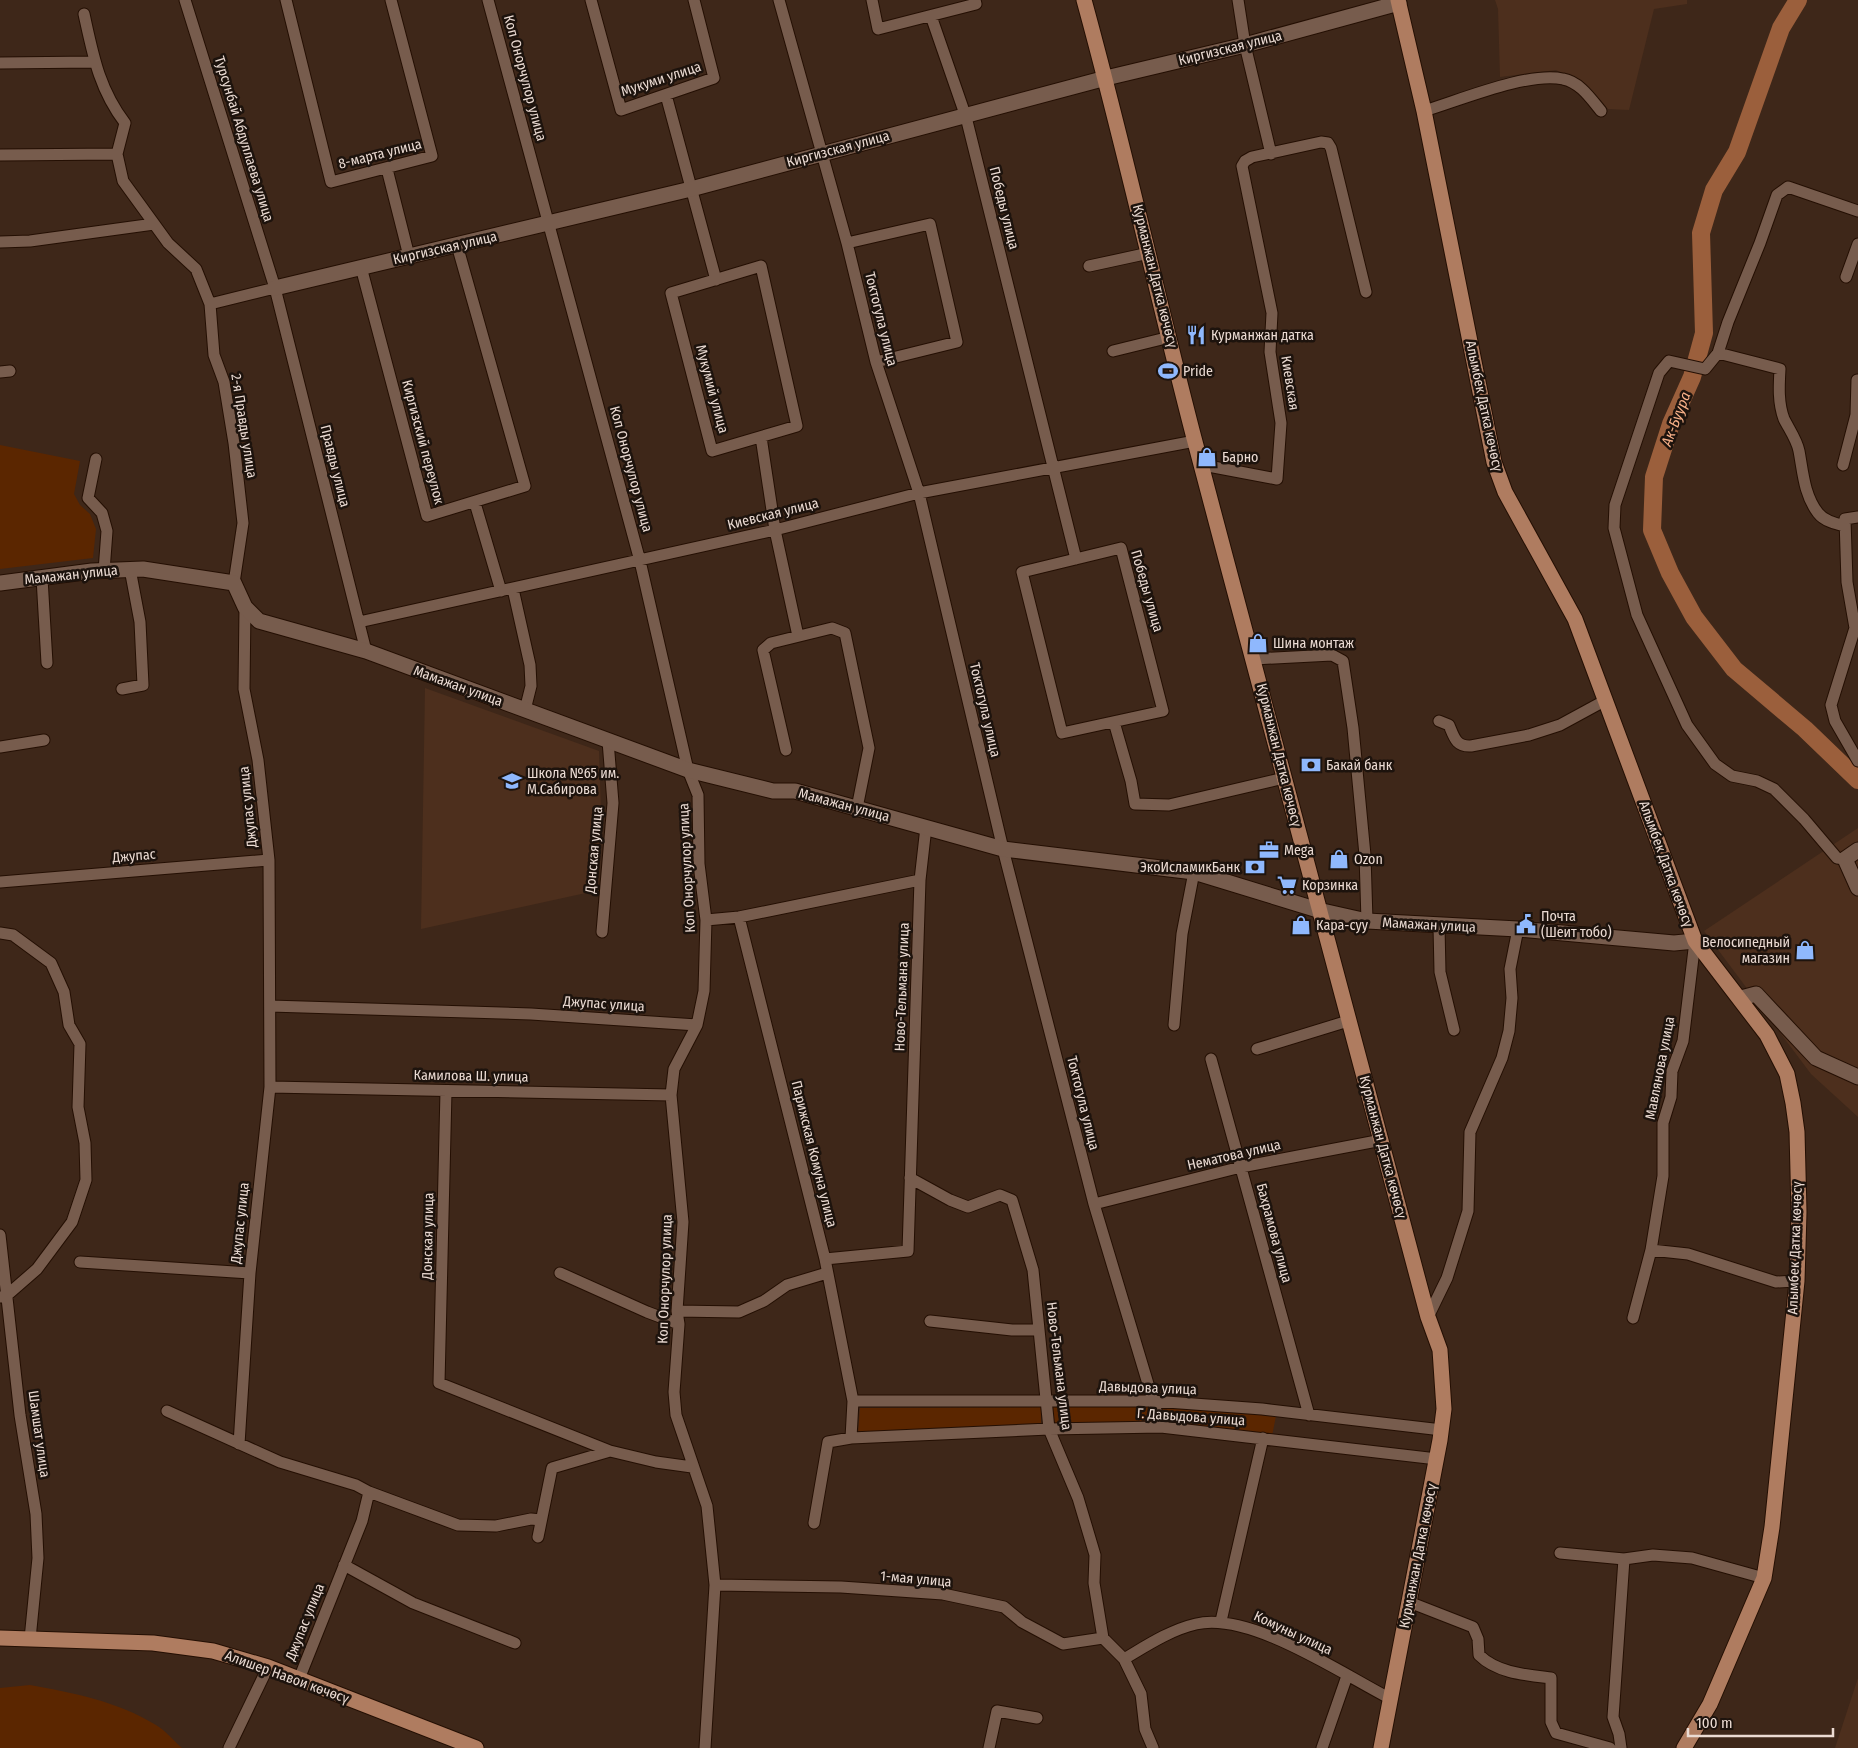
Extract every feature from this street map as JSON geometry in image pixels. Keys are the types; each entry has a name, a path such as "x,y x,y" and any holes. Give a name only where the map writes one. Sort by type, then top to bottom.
{"main road":[{"name":"Курманжан Датка көчөсү","path":"1084,0 1106,78 1195,441 1254,658 1318,910 1382,1140 1428,1316 1440,1350 1444,1409 1442,1430 1381,1748"},
{"name":"Алымбек Датка көчөсү","path":"1399,2 1424,111 1494,462 1505,492 1575,620 1606,700 1682,912 1695,942 1741,998 1780,1057 1787,1074 1793,1103 1797,1132 1799,1212 1796,1281 1772,1527 1764,1578 1710,1704 1687,1747"},
{"name":"Алишер Навои көчөсү","path":"0,1638 184,1646 213,1651 268,1667 458,1745 476,1748"}],"street":[{"name":"Турсунбай Абдуллаева улица","path":"185,0 275,288"},
{"name":"8-марта улица","path":"286,0 331,182 432,156 391,0"},
{"name":"Коп Онорчулор улица","path":"488,0 640,561 688,770 698,795 699,864 706,920 704,991 696,1025 674,1069 671,1095 684,1222 676,1311 679,1324 674,1392 676,1415 692,1467 707,1506 715,1585 705,1748"},
{"name":"Мукуми улица","path":"591,0 621,110 714,78 694,0"},
{"name":"Токтогула улица","path":"780,0 847,243 876,362 919,493 1003,849 1094,1204 1161,1428"},
{"path":"872,0 878,29 976,4 975,0"},
{"path":"1238,0 1245,45 1271,154 1321,142 1328,143 1366,292"},
{"name":"Киргизская улица","path":"275,288 691,189 822,152 966,117 1106,78 1245,45 1399,2"},
{"name":"2-я Правды улица","path":"84,14 94,62 111,104 125,123 117,154 123,181 168,243 196,269 210,304 214,355 224,382 234,443 243,522 234,583"},
{"name":"Победы улица","path":"931,16 966,117 1052,469 1076,559"},
{"path":"0,63 94,62"},
{"path":"1424,111 1510,84 1546,78 1564,79 1583,90 1601,111"},
{"path":"666,95 716,280"},
{"path":"0,155 117,154"},
{"name":"Киевская","path":"1203,465 1276,479 1281,423 1270,352 1272,313 1242,166 1245,161 1271,154"},
{"path":"387,169 409,256"},
{"path":"1858,211 1788,188 1776,195 1760,244 1728,322 1718,354 1705,369 1685,363 1669,361 1660,373 1615,504 1614,528 1637,615 1687,725 1715,764 1732,776 1774,788 1804,819 1837,858 1845,859 1858,850"},
{"path":"0,242 30,241 154,224"},
{"path":"847,243 930,224 957,342 876,362"},
{"path":"1846,277 1858,244"},
{"name":"Киргизский переулок","path":"361,268 427,516 475,503 524,486 457,245"},
{"path":"1089,266 1149,253"},
{"name":"Мукумий улица","path":"761,266 797,426 761,437 712,451 672,293 761,266"},
{"path":"210,304 275,288"},
{"name":"Правды улица","path":"275,288 366,651"},
{"path":"1113,351 1170,337"},
{"path":"1718,354 1780,369 1780,401 1784,417 1798,449 1801,475 1811,500 1818,514 1828,521 1845,526"},
{"path":"1843,465 1857,416 1857,380"},
{"path":"761,437 776,530 798,636"},
{"name":"Киевская улица","path":"359,622 776,530 919,493 1195,441"},
{"path":"96,459 88,498 102,513 107,531 104,570"},
{"path":"475,503 501,591"},
{"path":"1858,517 1845,519 1847,582 1855,628 1832,704 1835,721 1858,761"},
{"name":"Победы улица","path":"1122,548 1163,711 1062,733 1022,572 1076,559 1122,548"},
{"name":"Мамажан улица","path":"0,583 104,570 143,569 234,583 245,607 258,621 366,651 688,770 773,791 795,791 1003,849 1194,872 1318,910 1367,921 1518,929 1674,944 1695,942"},
{"path":"122,689 143,685 140,622 130,570"},
{"path":"42,578 46,663"},
{"path":"513,589 530,665 531,686 525,710"},
{"name":"Джупас улица","path":"239,1444 250,1273 270,1087 269,860 258,760 244,689 245,607"},
{"path":"786,750 764,650 771,643 832,628 845,633 869,748 856,808"},
{"path":"1254,658 1332,655 1343,661 1353,728 1364,846 1367,921"},
{"path":"1439,721 1449,725 1457,743 1462,746 1471,746 1529,735 1552,728 1606,700"},
{"path":"1114,722 1131,781 1135,804 1169,805 1284,778"},
{"path":"0,746 44,740"},
{"name":"Донская улица","path":"602,932 613,803 608,741"},
{"name":"Ново-Тельмана улица","path":"825,1259 908,1251 920,880 926,827"},
{"path":"1845,859 1858,888"},
{"name":"Джупас","path":"0,882 269,860"},
{"path":"1174,1025 1182,934 1194,872"},
{"path":"706,920 739,916 920,880"},
{"name":"Парижская Комуна улица","path":"739,916 825,1259 853,1401 851,1438"},
{"path":"1439,926 1440,972 1454,1030"},
{"path":"1428,1316 1447,1278 1468,1211 1470,1132 1502,1058 1509,1031 1512,998 1510,969 1518,929"},
{"path":"0,933 13,935 51,963 64,992 69,1025 80,1044 78,1107 85,1143 86,1180 72,1222 37,1269 3,1296"},
{"name":"Мавлянова улица","path":"1633,1318 1651,1250 1663,1176 1663,1123 1671,1097 1672,1072 1684,1041 1695,942"},
{"path":"1741,998 1756,994 1816,1058 1858,1076"},
{"name":"Джупас улица","path":"270,1006 531,1014 696,1025"},
{"path":"1258,1049 1348,1021"},
{"name":"Бахрамова улица","path":"1211,1059 1309,1415"},
{"name":"Камилова Ш. улица","path":"270,1087 671,1095"},
{"name":"Донская улица","path":"446,1091 439,1383 610,1451"},
{"name":"Нематова улица","path":"1094,1204 1241,1166 1382,1140"},
{"name":"Ново-Тельмана улица","path":"910,1178 950,1200 968,1207 1000,1195 1012,1200 1033,1270 1049,1428 1078,1498 1095,1555 1094,1583 1103,1638"},
{"name":"Шамшат улица","path":"0,1235 3,1296 36,1514 38,1558 30,1638"},
{"path":"1651,1250 1688,1254 1776,1282 1796,1281"},
{"path":"80,1262 250,1273"},
{"path":"560,1273 646,1312 679,1324"},
{"path":"676,1311 739,1312 764,1302 787,1285 827,1273"},
{"path":"930,1321 1012,1330 1039,1330"},
{"name":"Давыдова улица","path":"853,1401 1153,1401 1309,1415 1442,1430"},
{"path":"167,1411 280,1462 356,1485 369,1492 458,1525 496,1526 531,1519 541,1520"},
{"name":"Г. Давыдова улица","path":"814,1523 828,1442 851,1438 1049,1428 1161,1428 1437,1459"},
{"path":"1220,1621 1263,1438"},
{"path":"538,1537 552,1468 610,1451 656,1462 692,1467"},
{"name":"Джупас улица","path":"299,1679 362,1521 369,1492"},
{"path":"1560,1553 1624,1559 1653,1555 1692,1558 1764,1578"},
{"path":"1621,1748 1613,1717 1624,1559"},
{"path":"344,1565 413,1603 515,1643"},
{"name":"1-мая улица","path":"715,1585 841,1587 944,1594 1004,1607 1022,1622 1063,1644 1103,1638"},
{"path":"1409,1602 1473,1627 1478,1639 1479,1655 1488,1664 1511,1671 1551,1678 1551,1722 1556,1733 1610,1748"},
{"name":"Комуны улица","path":"1124,1659 1160,1638 1186,1627 1220,1621 1247,1626 1318,1659 1391,1699"},
{"path":"1103,1638 1124,1659 1141,1694 1145,1729 1153,1748"},
{"path":"229,1748 268,1667"},
{"path":"1322,1748 1347,1676"},
{"path":"989,1748 997,1711 1037,1718"}],"shaded area":[{"path":"1495,0 1687,0 1687,4 1654,9 1629,110 1608,109 1585,84 1556,70 1500,77 1498,9"},
{"path":"0,445 80,461 74,494 80,505 90,514 96,529 93,558 0,569"},
{"name":"Школа №65 им. М.Сабирова","path":"425,688 599,751 601,812 595,891 421,929"},
{"path":"1858,828 1858,1117 1811,1074 1704,931"},
{"path":"1052,1404 1149,1405 1150,1423 1052,1425"},
{"path":"1041,1407 1041,1424 858,1433 860,1408"},
{"path":"1162,1407 1276,1416 1272,1436 1167,1425"},
{"path":"1858,1678 1858,1748 1835,1748"},
{"path":"30,1685 94,1699 126,1710 159,1727 182,1748 0,1748 0,1688"}],"waterway":[{"name":"Ак-Буура","path":"1798,0 1781,28 1737,152 1714,190 1701,233 1704,333 1692,377 1671,424 1654,477 1652,530 1670,573 1694,617 1734,669 1805,729 1858,780"}],"place":[{"name":"Курманжан датка","path":"1196,335"},
{"name":"Pride","path":"1168,371"},
{"name":"Барно","path":"1207,457"},
{"name":"Шина монтаж","path":"1258,643"},
{"name":"Бакай банк","path":"1311,765"},
{"name":"Школа №65 им. М.Сабирова","path":"512,781"},
{"name":"Mega","path":"1269,850"},
{"name":"Ozon","path":"1339,859"},
{"name":"ЭкоИсламикБанк","path":"1255,867"},
{"name":"Корзинка","path":"1287,885"},
{"name":"Почта (Шеит тобо)","path":"1526,924"},
{"name":"Кара-суу","path":"1301,925"},
{"name":"Велосипедный магазин","path":"1805,950"}]}
